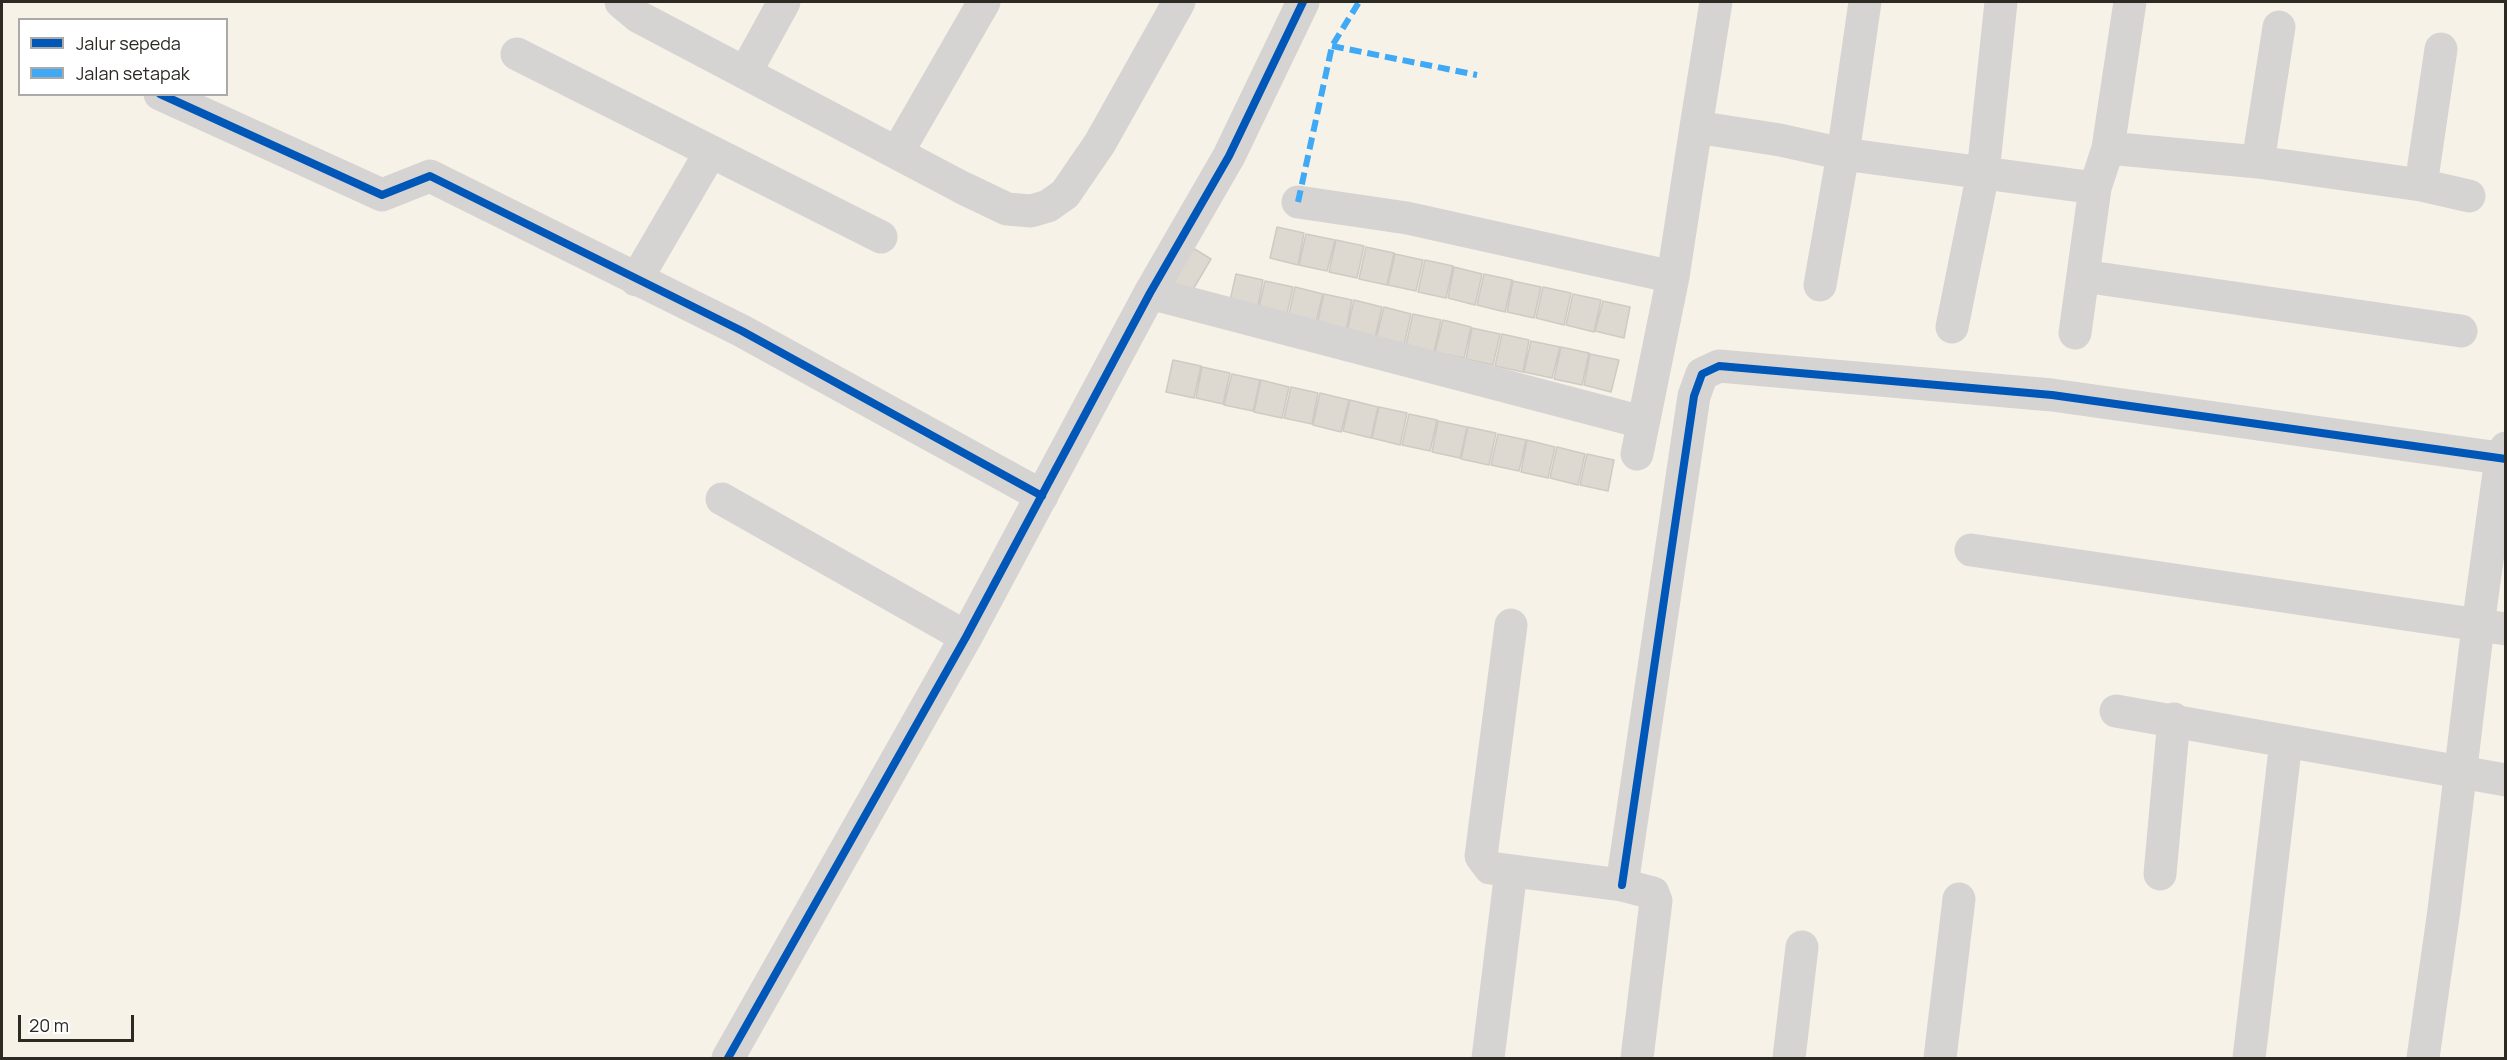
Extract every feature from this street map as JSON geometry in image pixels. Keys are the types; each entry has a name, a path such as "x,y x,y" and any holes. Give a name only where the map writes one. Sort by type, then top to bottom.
{"street":[{"path":"621,2 639,17 897,153 1007,209 1031,211 1048,206 1065,194 1100,143 1179,2"},
{"path":"745,73 784,2"},
{"path":"897,153 984,2"},
{"path":"728,1059 966,637 1150,293 1229,156 1303,2"},
{"path":"1636,454 1673,277 1716,2"},
{"path":"1820,285 1843,154 1865,2"},
{"path":"1952,327 1983,172 2001,2"},
{"path":"2075,333 2095,188 2108,148 2130,2"},
{"path":"2259,162 2279,27"},
{"path":"2421,185 2441,49"},
{"path":"517,54 881,237"},
{"path":"164,96 382,195 430,176 742,331 1042,496"},
{"path":"1696,127 1780,140 1843,154 2095,188"},
{"path":"2108,148 2259,162 2421,185 2469,196"},
{"path":"636,280 710,153"},
{"path":"1298,202 1407,218 1673,277"},
{"path":"2083,276 2461,331"},
{"path":"1150,293 1642,422"},
{"path":"1622,885 1694,396 1702,374 1719,366 1739,367 2052,395 2504,455 2492,628 2461,771 2423,1059"},
{"path":"722,499 966,637"},
{"path":"1971,550 2492,628"},
{"path":"1511,625 1481,856 1490,868 1622,885 1653,893 1656,901 1637,1059"},
{"path":"2116,711 2174,719 2505,780"},
{"path":"2160,874 2174,719"},
{"path":"2249,1059 2286,741"},
{"path":"1488,1059 1511,871"},
{"path":"1940,1059 1959,899"},
{"path":"1789,1059 1802,947"}],"building":[{"path":"1277,227 1304,233 1298,265 1270,258"},
{"path":"1306,234 1335,240 1327,271 1299,265"},
{"path":"1336,240 1364,246 1357,278 1329,272"},
{"path":"1183,242 1211,259 1186,301 1158,283"},
{"path":"1366,247 1394,253 1387,285 1359,279"},
{"path":"1395,254 1423,260 1416,291 1388,285"},
{"path":"1425,260 1453,266 1446,298 1418,292"},
{"path":"1454,267 1482,274 1475,305 1448,298"},
{"path":"1236,274 1263,280 1257,311 1229,305"},
{"path":"1484,274 1512,280 1505,312 1477,305"},
{"path":"1265,281 1293,287 1286,318 1258,312"},
{"path":"1513,281 1541,287 1534,318 1507,312"},
{"path":"1295,287 1323,294 1315,325 1288,319"},
{"path":"1543,287 1571,293 1564,325 1536,318"},
{"path":"1324,294 1352,300 1346,331 1317,325"},
{"path":"1573,294 1601,300 1594,332 1566,325"},
{"path":"1354,300 1382,307 1375,338 1347,332"},
{"path":"1603,301 1630,307 1624,338 1595,331"},
{"path":"1384,307 1411,314 1404,345 1376,339"},
{"path":"1413,314 1441,320 1434,352 1406,345"},
{"path":"1443,320 1471,327 1464,358 1435,352"},
{"path":"1472,328 1500,334 1493,365 1466,359"},
{"path":"1502,334 1529,340 1523,372 1495,366"},
{"path":"1531,341 1560,347 1552,378 1524,372"},
{"path":"1561,347 1589,353 1582,385 1554,379"},
{"path":"1590,354 1619,360 1611,392 1584,385"},
{"path":"1173,360 1201,366 1194,398 1166,392"},
{"path":"1202,367 1230,373 1223,404 1196,398"},
{"path":"1232,374 1260,380 1253,411 1224,405"},
{"path":"1261,380 1289,387 1282,418 1254,412"},
{"path":"1291,387 1318,393 1312,424 1284,418"},
{"path":"1320,393 1349,400 1341,432 1313,425"},
{"path":"1350,400 1378,407 1371,438 1343,431"},
{"path":"1379,407 1407,413 1400,445 1372,438"},
{"path":"1409,414 1437,420 1430,451 1402,445"},
{"path":"1438,421 1467,427 1460,458 1432,452"},
{"path":"1468,427 1496,433 1489,465 1461,459"},
{"path":"1498,434 1526,440 1519,471 1491,465"},
{"path":"1527,440 1555,447 1548,478 1521,472"},
{"path":"1557,447 1585,454 1578,485 1550,478"},
{"path":"1587,454 1614,460 1608,491 1580,485"}],"marked path":[{"path":"1298,202 1332,46 1359,2"},
{"path":"1332,46 1477,75"}],"cycle path":[{"path":"728,1058 966,637 1150,293 1229,156 1303,2"},
{"path":"164,96 382,195 430,176 742,331 1042,496"},
{"path":"1622,885 1694,396 1702,374 1719,366 2052,395 2506,459"}]}
